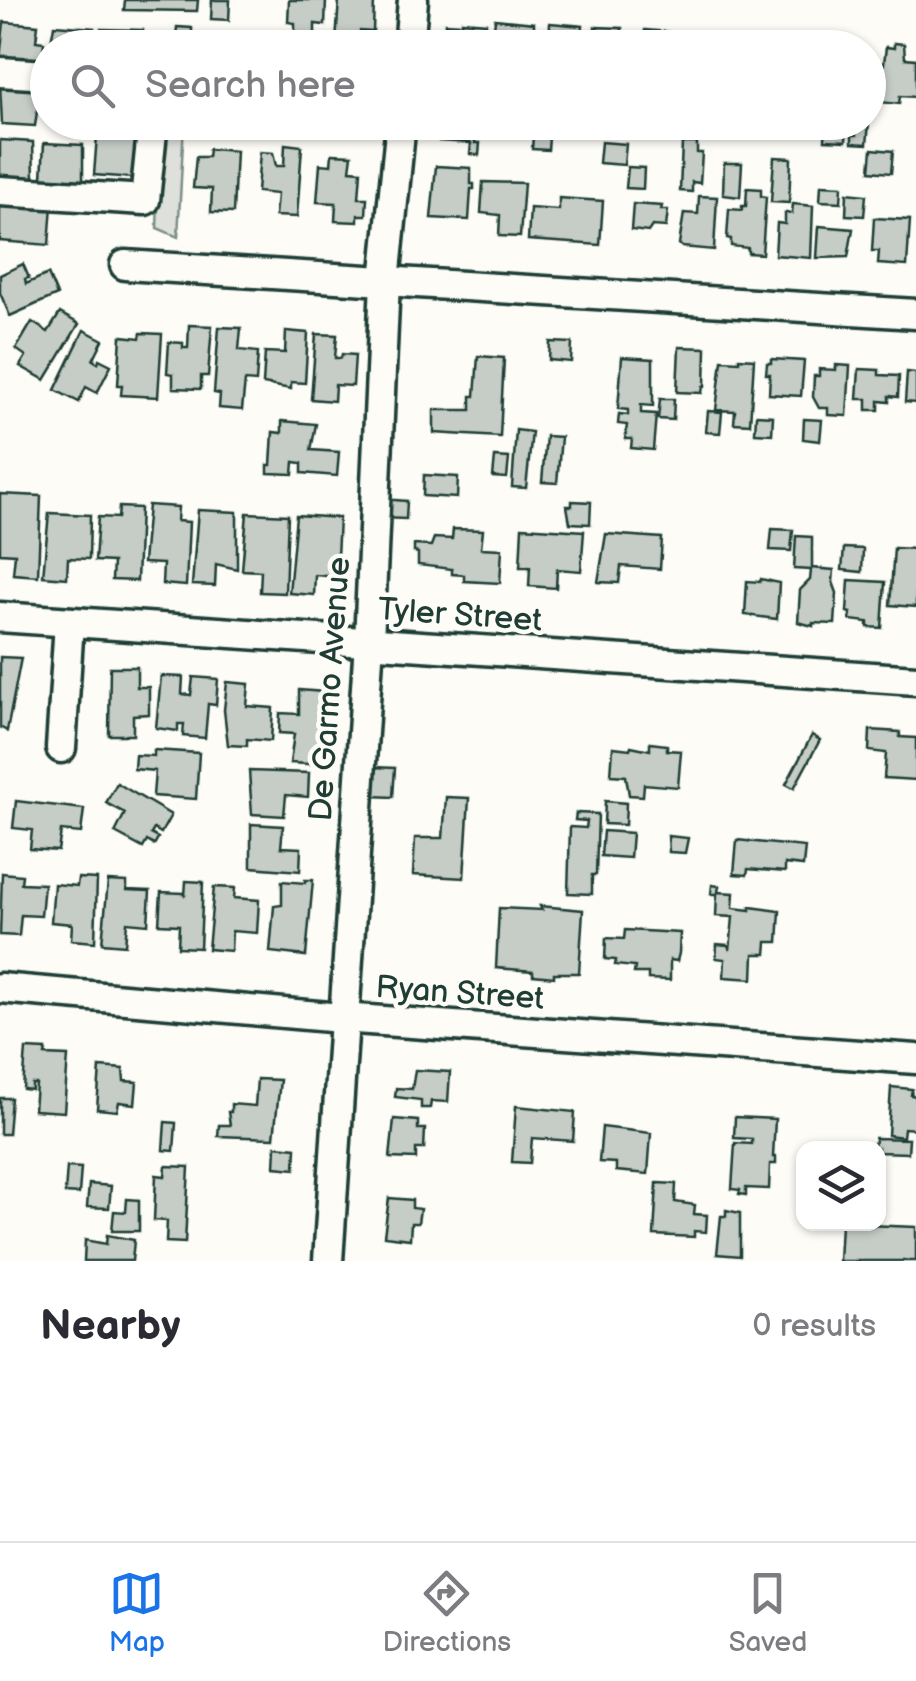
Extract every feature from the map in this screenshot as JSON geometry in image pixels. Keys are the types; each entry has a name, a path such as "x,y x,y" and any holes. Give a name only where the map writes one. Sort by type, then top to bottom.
{"street":[{"path":"411,30 414,0"},
{"path":"0,72 30,73"},
{"path":"0,191 145,200 150,140"},
{"name":"De Garmo Avenue","path":"328,1261 368,642 385,281 399,140"},
{"path":"125,265 916,314"},
{"name":"Tyler Street","path":"0,617 916,680"},
{"path":"61,748 69,622"},
{"name":"Ryan Street","path":"0,988 341,1018 916,1059"}],"shaded area":[{"path":"160,140 183,140 178,237 157,228"}],"building":[{"path":"125,0 198,0 197,11 124,10"},
{"path":"212,0 230,0 229,20 211,19"},
{"path":"289,0 326,0 325,25 315,24 315,30 295,30 295,23 288,22"},
{"path":"339,0 374,0 373,30 337,30"},
{"path":"495,19 534,23 534,30 494,30"},
{"path":"4,22 38,25 37,30 30,30 30,63 0,59"},
{"path":"445,23 486,23 486,30 444,30"},
{"path":"550,23 583,26 583,30 550,30"},
{"path":"54,25 94,28 94,30 53,30"},
{"path":"595,27 622,28 622,30"},
{"path":"894,43 904,44 905,58 916,59 916,97 900,96 899,104 886,103 886,47 894,48"},
{"path":"0,84 30,88 30,126 2,124"},
{"path":"0,140 33,142 34,179 0,176"},
{"path":"97,140 136,140 133,178 94,175"},
{"path":"475,140 480,143 479,155 470,154 471,143 439,141"},
{"path":"533,140 549,140 548,150 532,149"},
{"path":"601,142 626,144 624,165 599,163"},
{"path":"44,143 83,145 83,182 60,183 62,179 42,178"},
{"path":"682,143 697,143 697,153 702,153 700,183 692,182 692,192 680,191"},
{"path":"285,144 302,146 297,217 275,216 277,194 257,192 260,152 273,153 276,166 284,166"},
{"path":"209,149 236,151 233,213 211,212 212,189 193,188 196,157 208,157"},
{"path":"872,149 893,151 891,173 870,171"},
{"path":"332,154 352,155 350,170 361,171 359,198 367,198 366,215 358,215 358,222 335,221 336,203 317,202 320,164 331,165"},
{"path":"774,157 791,158 789,203 771,202"},
{"path":"724,163 742,163 740,197 723,195"},
{"path":"436,166 471,168 474,189 469,220 431,218"},
{"path":"628,167 644,168 643,189 626,188"},
{"path":"483,182 524,183 520,237 499,236 500,215 481,213"},
{"path":"821,185 842,186 841,202 820,201"},
{"path":"747,188 761,189 761,196 766,197 762,254 731,246 731,239 727,238 729,209 742,210 746,206"},
{"path":"847,193 866,195 864,216 846,215"},
{"path":"699,196 717,197 714,250 679,244 684,213 698,214"},
{"path":"559,198 603,201 600,245 528,240 530,208 559,210"},
{"path":"0,204 52,205 49,245 0,241"},
{"path":"633,204 668,210 666,227 652,226 648,232 631,230"},
{"path":"793,204 813,206 811,258 775,255 777,223 785,224 785,213 792,213"},
{"path":"874,218 910,220 907,266 878,264 879,251 872,251"},
{"path":"819,226 853,229 848,257 817,258"},
{"path":"23,264 29,278 25,279 26,284 48,274 57,295 10,316 0,293 0,275"},
{"path":"60,313 79,324 45,380 20,366 26,356 16,349 32,322 48,332"},
{"path":"189,325 212,326 208,376 201,376 201,389 173,388 173,374 167,373 169,342 183,343 183,348 188,348"},
{"path":"219,327 241,328 239,350 258,352 256,382 245,381 242,410 219,408 220,394 214,393"},
{"path":"84,330 103,340 93,360 111,365 97,393 86,387 79,402 55,390"},
{"path":"286,331 308,333 305,383 291,382 291,389 263,384 265,352 285,353"},
{"path":"141,333 162,334 158,397 121,395 122,385 118,385 121,336 140,338"},
{"path":"316,334 337,335 335,358 355,355 353,386 335,385 334,401 311,399"},
{"path":"550,342 572,343 571,362 549,360"},
{"path":"679,347 706,348 702,393 677,392"},
{"path":"478,356 504,358 500,437 434,433 434,410 471,410"},
{"path":"622,357 653,359 653,406 641,405 641,413 656,414 653,450 631,448 632,439 625,439 627,425 618,424 619,414 628,415 628,410 618,409"},
{"path":"754,359 750,424 734,423 735,411 716,410 722,360"},
{"path":"771,359 804,361 801,396 769,394 770,374 766,374"},
{"path":"836,365 850,366 847,416 828,415 828,408 819,408 813,397 814,376 819,376 819,369 836,370"},
{"path":"859,369 899,376 898,397 889,396 889,402 879,401 879,410 867,410 867,399 857,399"},
{"path":"907,372 916,373 916,403 905,402"},
{"path":"660,399 674,399 673,420 658,419"},
{"path":"708,411 722,412 720,433 706,432"},
{"path":"756,415 773,416 772,434 755,433"},
{"path":"804,419 822,420 820,441 803,439"},
{"path":"282,421 316,424 311,450 339,452 337,476 302,473 302,463 294,462 293,474 268,473 273,432 282,433"},
{"path":"516,430 532,432 526,488 512,487"},
{"path":"546,436 561,437 557,483 542,482"},
{"path":"495,457 509,458 507,478 493,477"},
{"path":"424,475 458,477 457,498 423,496"},
{"path":"0,494 41,496 38,576 13,574 15,554 0,553"},
{"path":"382,499 407,501 406,519 380,518"},
{"path":"572,501 591,502 590,524 570,523 567,506 572,506"},
{"path":"148,505 178,507 177,521 189,522 186,586 162,584 163,564 143,563"},
{"path":"119,507 140,508 137,581 112,580 113,562 95,561 98,517 118,518"},
{"path":"198,510 237,512 237,569 216,564 215,586 192,585"},
{"path":"49,513 90,515 89,559 68,558 67,578 43,576"},
{"path":"247,513 288,515 285,593 260,592 261,571 242,570"},
{"path":"296,515 339,518 336,577 315,575 314,595 289,593"},
{"path":"522,527 584,531 581,571 557,569 556,588 529,586 530,567 520,567"},
{"path":"453,529 483,530 481,548 502,549 500,583 464,581 464,575 452,574 452,569 418,565 414,545 431,546 434,538 452,539"},
{"path":"772,529 793,530 791,551 770,550"},
{"path":"606,534 662,538 660,569 621,566 619,583 598,582"},
{"path":"796,536 812,537 812,568 834,570 835,624 813,626 798,622 800,590 810,580 811,570 794,569"},
{"path":"844,548 863,549 862,572 842,570"},
{"path":"894,548 916,549 916,607 890,605"},
{"path":"849,580 885,582 882,628 850,620"},
{"path":"747,581 779,583 777,619 745,615"},
{"path":"0,657 21,658 7,731 0,727"},
{"path":"110,667 137,667 137,687 149,687 149,714 133,715 133,735 109,735"},
{"path":"161,676 183,677 182,694 191,695 193,677 218,679 216,705 208,704 205,738 183,736 184,724 178,724 178,731 156,728"},
{"path":"227,682 249,684 247,706 273,708 271,741 247,739 247,746 228,745 224,710"},
{"path":"299,690 324,692 320,749 327,749 326,765 290,763 294,734 279,733 280,713 299,714"},
{"path":"870,730 900,732 900,737 916,738 916,780 884,778 886,753 869,751"},
{"path":"812,735 820,740 794,788 786,784"},
{"path":"650,743 681,751 678,787 644,784 643,796 629,795 626,776 611,775 613,747 650,750"},
{"path":"154,750 199,753 196,799 153,796 155,771 134,769 135,755 154,756"},
{"path":"373,767 395,768 393,797 372,796"},
{"path":"249,771 309,773 308,797 286,795 284,816 252,814"},
{"path":"117,783 171,815 161,833 154,829 151,834 158,838 154,845 147,841 143,848 115,833 125,813 106,803"},
{"path":"446,797 469,798 464,878 413,875 415,838 443,838"},
{"path":"16,801 84,809 81,833 61,831 58,851 30,849 32,830 13,828"},
{"path":"605,801 626,803 625,825 604,824"},
{"path":"576,813 598,814 592,894 568,893 570,827 586,828 587,821 575,820"},
{"path":"251,824 283,826 281,847 301,848 300,871 251,867"},
{"path":"603,831 632,833 630,858 601,856"},
{"path":"668,836 688,838 685,853 669,852"},
{"path":"737,840 805,847 803,866 785,864 785,872 748,869 747,875 734,874"},
{"path":"2,873 22,875 21,883 44,884 41,916 21,915 19,936 0,935"},
{"path":"78,878 97,879 95,942 71,940 72,924 51,922 54,884 77,886"},
{"path":"313,880 306,956 270,952 274,906 282,905 282,881"},
{"path":"108,881 127,882 127,890 150,891 148,924 127,922 125,945 102,943"},
{"path":"186,881 203,882 200,948 178,947 179,925 159,924 161,892 185,896"},
{"path":"712,885 719,886 718,892 734,893 733,908 780,911 778,942 767,942 766,954 754,954 753,979 724,977 725,959 716,958 717,944 728,945 730,950 733,917 716,916 717,894 711,894"},
{"path":"214,887 235,888 234,898 259,900 257,933 232,931 231,951 208,949"},
{"path":"540,906 583,910 579,973 554,973 554,977 496,968 499,908 542,910"},
{"path":"625,930 680,933 677,961 670,960 670,980 648,979 648,973 634,973 635,967 615,965 616,960 605,959 606,938 624,939"},
{"path":"26,1049 68,1056 64,1112 34,1110 36,1084 32,1084 32,1090 23,1089"},
{"path":"100,1067 123,1069 124,1081 137,1082 135,1104 119,1102 117,1111 97,1109"},
{"path":"415,1070 450,1072 448,1102 431,1101 430,1108 421,1108 421,1100 395,1097 396,1088 412,1089"},
{"path":"257,1079 280,1080 274,1138 218,1136 219,1125 230,1125 231,1104 255,1106"},
{"path":"891,1087 912,1089 911,1095 916,1096 916,1129 904,1128 903,1137 888,1135"},
{"path":"0,1098 11,1098 8,1134 0,1134"},
{"path":"516,1106 575,1112 573,1141 532,1138 530,1163 512,1162"},
{"path":"735,1117 775,1119 776,1164 770,1164 769,1189 746,1188 746,1195 732,1189 735,1143 752,1144 752,1139 734,1138"},
{"path":"394,1119 418,1121 418,1129 425,1129 424,1149 416,1149 416,1159 390,1158"},
{"path":"165,1122 176,1123 174,1151 163,1150"},
{"path":"602,1127 651,1133 648,1174 616,1171 616,1163 599,1162"},
{"path":"909,1139 908,1153 886,1152 886,1141 875,1141"},
{"path":"276,1146 296,1148 295,1169 275,1167"},
{"path":"166,1166 189,1167 185,1243 166,1242 167,1221 154,1220 156,1175 165,1176"},
{"path":"67,1167 81,1168 79,1194 65,1193"},
{"path":"657,1183 676,1184 675,1202 695,1205 694,1214 707,1215 706,1232 694,1231 694,1237 654,1235"},
{"path":"89,1184 111,1186 109,1208 87,1207"},
{"path":"389,1198 412,1200 412,1208 420,1209 418,1223 411,1223 410,1239 384,1236"},
{"path":"127,1199 139,1200 139,1231 112,1231 114,1211 126,1212"},
{"path":"726,1210 740,1213 740,1256 717,1254 721,1216 726,1216"},
{"path":"916,1227 916,1261 839,1261 841,1231"},
{"path":"107,1235 134,1240 132,1261 84,1261 85,1240 106,1244"}]}
